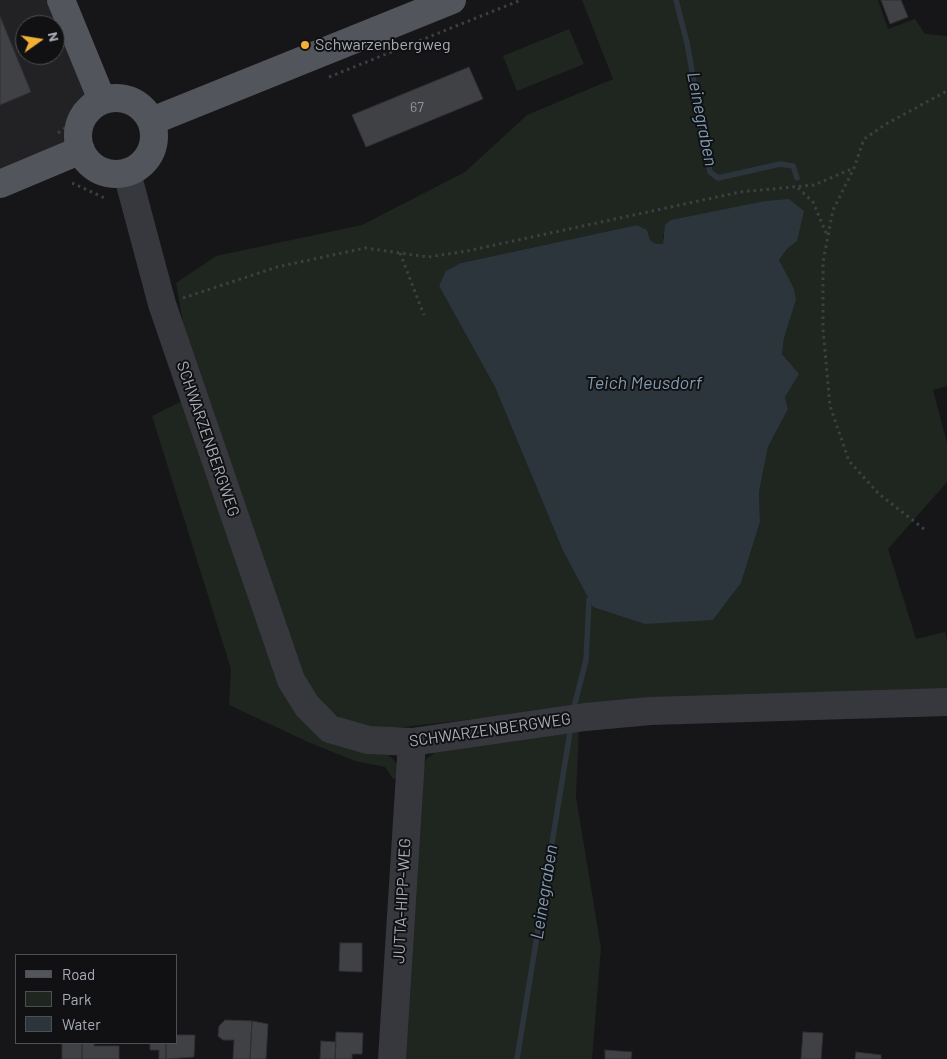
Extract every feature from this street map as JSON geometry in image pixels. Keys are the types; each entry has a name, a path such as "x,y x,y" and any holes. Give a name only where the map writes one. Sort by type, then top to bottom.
{"main road":[{"path":"61,0 90,97 89,108 80,123 78,136 81,150 87,161 97,169 108,174 128,173 144,163 152,150 155,136 152,121 146,112 133,102 120,98 90,97"},
{"path":"152,121 452,0"},
{"path":"0,184 81,150"}],"street":[{"name":"SCHWARZENBERGWEG","path":"128,173 162,304 291,680 308,706 330,729 368,740 412,742 585,717 650,711 947,702"},
{"name":"JUTTA-HIPP-WEG","path":"392,1059 412,742"}],"path":[{"path":"320,80 401,50 521,0"},
{"path":"924,529 879,494 849,461 830,406 822,329 823,262 833,210 854,168 864,139 908,111 947,91"},
{"path":"53,136 68,126 90,97"},
{"path":"174,301 212,291 247,275 339,253 366,248 428,257 467,251 740,192 814,185 854,168"},
{"path":"72,183 107,199"},
{"path":"798,187 813,202 828,236"},
{"path":"399,252 424,315"}],"shaded area":[{"path":"0,0 61,0 95,104 80,123 78,143 0,184"}],"green space":[{"path":"582,0 878,0 888,29 915,19 925,34 947,36 947,386 933,390 947,443 947,482 888,549 916,639 945,632 947,641 947,691 580,707 377,730 346,722 321,703 304,676 185,334 176,283 216,256 362,225 465,172 527,115 613,79","holes":["637,225 647,230 650,240 656,244 663,244 663,235 797,241 787,249 779,260 796,300 784,338 782,354 798,374 785,397 788,409 768,447 759,492 760,522 741,583 713,620 593,607 563,551 495,387 439,286 461,263"]},
{"path":"569,29 584,64 517,91 503,56"},
{"path":"184,400 281,676 392,758 399,767 402,777 393,779 385,767 355,761 308,742 229,705 231,669 152,416"},
{"path":"579,727 576,797 601,948 592,1059 403,1059 420,774 427,758 441,749"}],"water":[{"name":"Teich Meusdorf","path":"789,199 804,211 797,241 787,249 779,260 794,289 796,300 784,338 782,354 799,374 785,397 788,409 768,447 759,492 760,522 741,583 713,620 645,624 593,607 563,551 495,387 439,286 446,271 461,263 637,225 647,230 650,240 656,244 663,244 665,225 671,220 765,201"}],"building":[{"path":"881,0 901,0 908,17 890,24"},
{"path":"0,16 15,53 15,65 20,65 31,92 0,105"},
{"path":"469,67 483,99 366,147 352,115"},
{"path":"340,943 362,943 362,972 339,971"},
{"path":"225,1020 252,1021 250,1059 233,1059 234,1040 223,1040 218,1036 219,1026"},
{"path":"252,1021 268,1024 266,1059 250,1059"},
{"path":"336,1032 363,1033 362,1054 352,1054 352,1059 335,1059"},
{"path":"803,1032 823,1033 821,1059 801,1059"},
{"path":"178,1035 195,1035 194,1057 166,1059 166,1044 178,1044"},
{"path":"321,1041 336,1042 335,1059 320,1059"},
{"path":"62,1044 82,1044 82,1059 62,1059"},
{"path":"82,1044 119,1046 119,1059 82,1059"},
{"path":"150,1044 166,1044 166,1059 159,1059 159,1050 150,1050"},
{"path":"605,1050 632,1052 631,1059 605,1059"},
{"path":"856,1052 881,1055 881,1059 855,1059"}],"waterway":[{"name":"Leinegraben","path":"676,0 687,43 710,172 718,178 780,164 793,166 797,178"},
{"name":"Leinegraben","path":"573,711 586,660 589,600"},
{"name":"Leinegraben","path":"517,1059 571,726"}],"place":[{"name":"Schwarzenbergweg","path":"305,45"}]}
